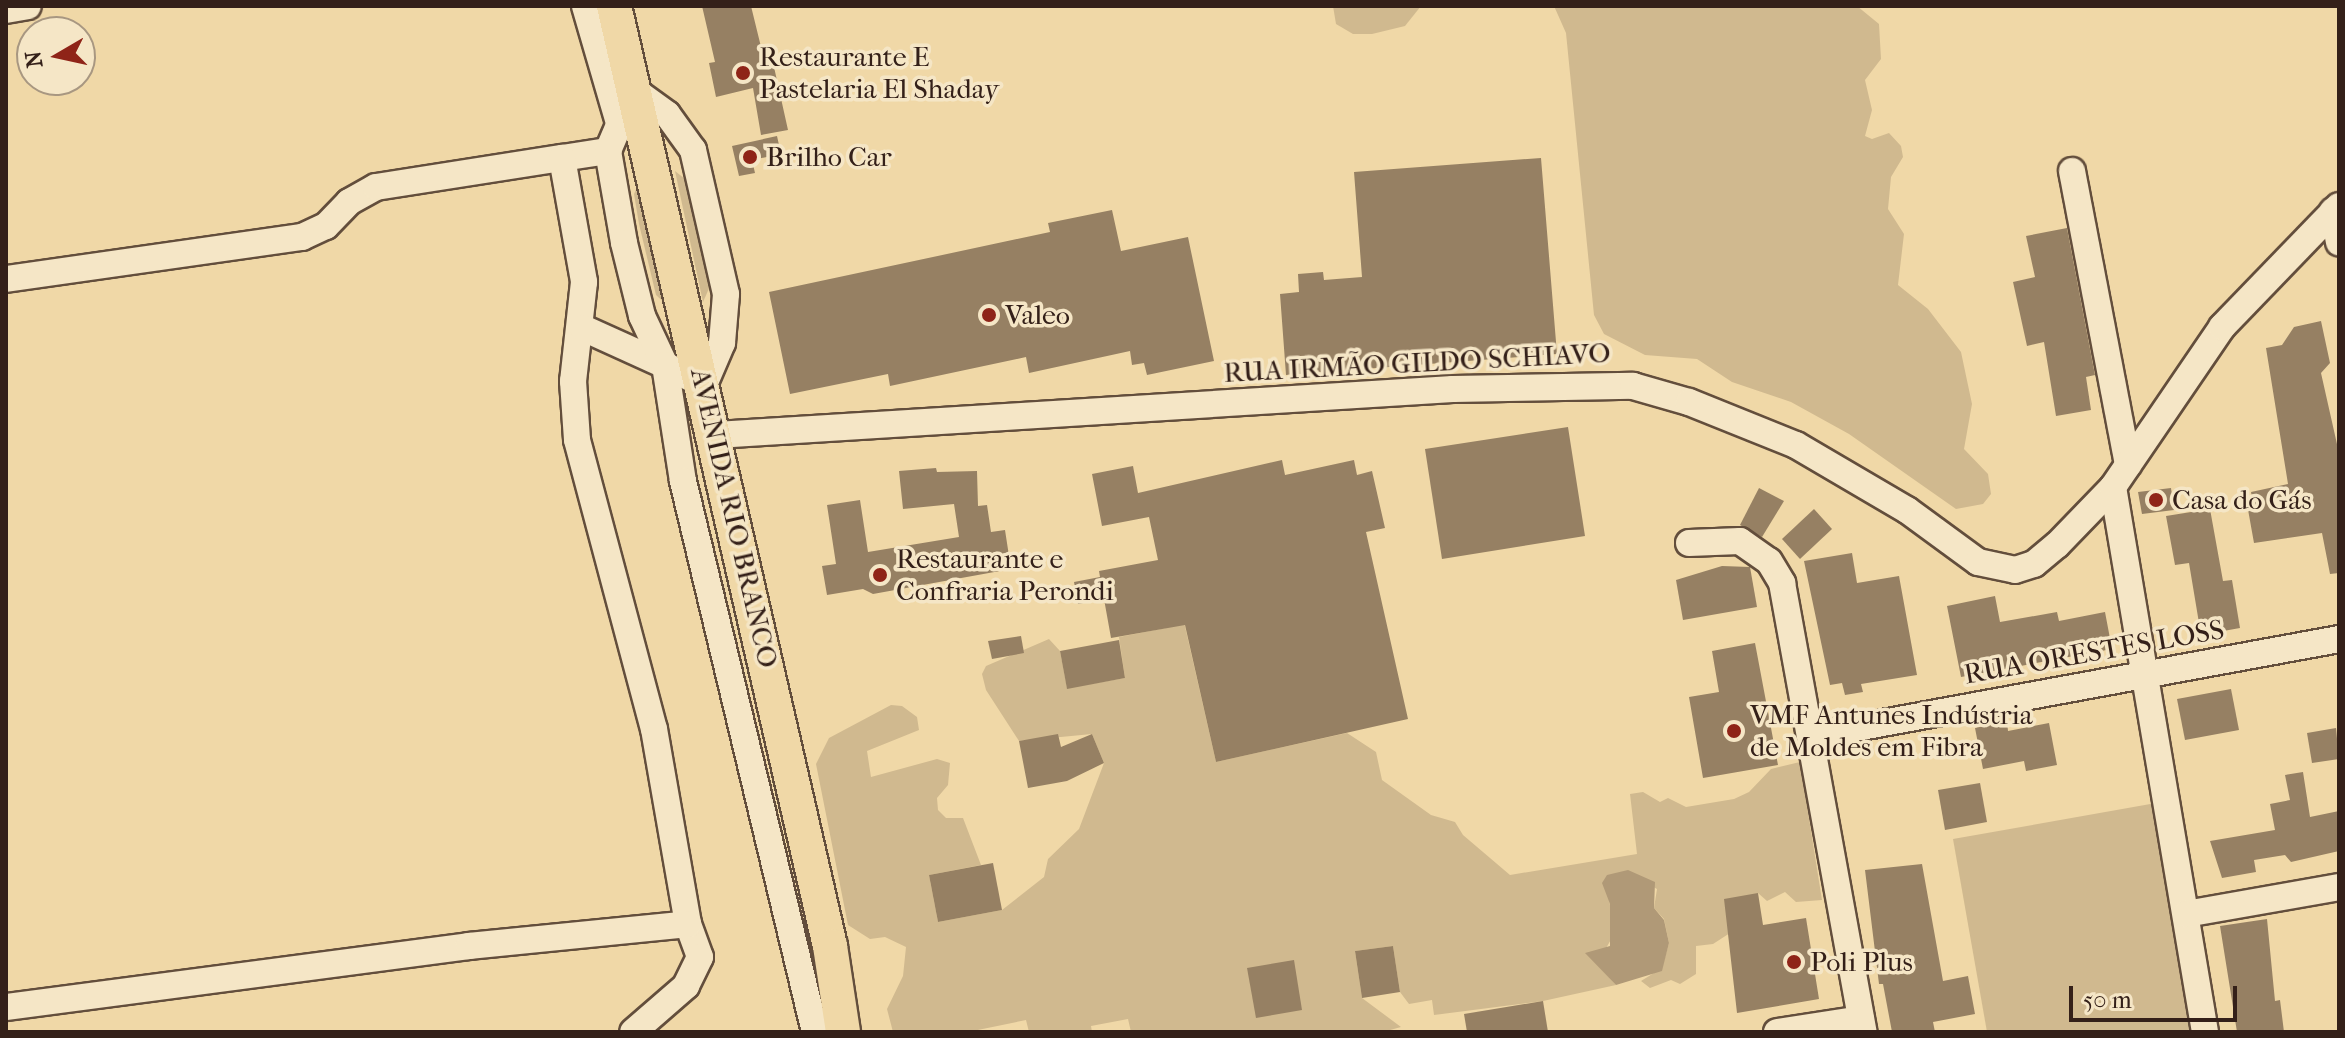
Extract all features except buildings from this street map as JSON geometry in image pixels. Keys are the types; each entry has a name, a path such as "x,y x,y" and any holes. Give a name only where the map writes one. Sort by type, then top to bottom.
{"main road":[{"name":"AVENIDA RIO BRANCO","path":"614,6 716,435 830,946 843,1032"},
{"path":"818,1032 830,946"},
{"path":"830,946 868,1032"}],"street":[{"path":"6,10 28,6"},
{"path":"585,6 619,123"},
{"path":"583,328 665,365 704,385 722,343 726,294 712,222 693,150 667,114 634,90 608,151 642,316 665,365 683,481 818,1032"},
{"path":"6,279 302,237 326,226 349,202 376,187 608,151"},
{"path":"562,158 584,282 583,328 573,381 577,440 654,729 688,924 699,944 695,973 633,1032"},
{"path":"2072,171 2128,465"},
{"path":"2336,208 2339,242"},
{"name":"RUA IRMÃO GILDO SCHIAVO","path":"716,435 1453,389 1633,386 1689,402 1796,445 1996,570 2034,564 2113,487 2222,327 2336,208"},
{"path":"2113,487 2205,1032"},
{"path":"1689,543 1740,541 1777,570 1812,736 1862,1026 1777,1032"},
{"name":"RUA ORESTES LOSS","path":"1812,736 2339,639"},
{"path":"2186,914 2339,887"},
{"path":"6,1007 469,946 688,924"}],"shaded area":[{"path":"1333,6 1421,6 1405,26 1372,34 1353,34 1336,24"},
{"path":"1554,6 1857,6 1879,24 1881,59 1865,80 1872,110 1865,136 1872,139 1889,133 1901,146 1903,157 1891,177 1888,209 1904,234 1898,285 1928,309 1961,352 1972,404 1964,449 1988,474 1991,494 1983,504 1956,509 1849,434 1791,402 1732,382 1697,359 1645,355 1604,334 1594,315 1566,33"},
{"path":"675,171 690,183 711,284 703,302"},
{"path":"642,177 670,308 656,295 639,224 634,194"},
{"path":"1173,574 1216,762 1347,733 1376,752 1382,780 1431,815 1455,822 1463,835 1510,875 1637,854 1630,794 1643,792 1660,802 1668,798 1686,807 1734,799 1749,792 1771,769 1800,762 1822,900 1796,902 1785,892 1767,901 1758,893 1730,933 1713,944 1696,946 1696,974 1680,984 1671,980 1650,988 1641,981 1662,968 1669,943 1664,919 1654,908 1657,889 1632,875 1607,875 1613,936 1597,964 1616,985 1543,1001 1434,1015 1432,1000 1409,1004 1400,992 1393,946 1355,951 1362,998 1401,1027 1383,1032 1131,1032 1128,1019 1091,1026 1092,1032 1029,1032 1026,1020 968,1032 893,1032 887,1009 903,976 906,947 885,937 870,939 848,925 816,764 829,738 891,705 902,706 917,717 919,730 867,751 871,777 937,759 950,763 948,785 937,798 938,810 946,818 963,818 981,865 929,875 938,922 1002,910 1044,877 1048,859 1079,829 1104,763 1092,734 1019,741 986,690 982,674 986,666 1049,639 1060,651 1067,688 1125,678 1119,637 1166,628"},
{"path":"2156,803 2191,1032 1987,1032 1953,839"},
{"path":"1628,870 1655,882 1654,908 1664,920 1669,943 1662,971 1616,985 1585,953 1610,946 1610,904 1602,883 1607,875"}],"place":[{"name":"Restaurante E Pastelaria El Shaday","path":"743,73"},
{"name":"Brilho Car","path":"750,157"},
{"name":"Valeo","path":"989,315"},
{"name":"Casa do Gás","path":"2156,500"},
{"name":"Restaurante e Confraria Perondi","path":"880,575"},
{"name":"VMF Antunes Indústria de Moldes em Fibra","path":"1734,731"},
{"name":"Poli Plus","path":"1794,962"}]}
